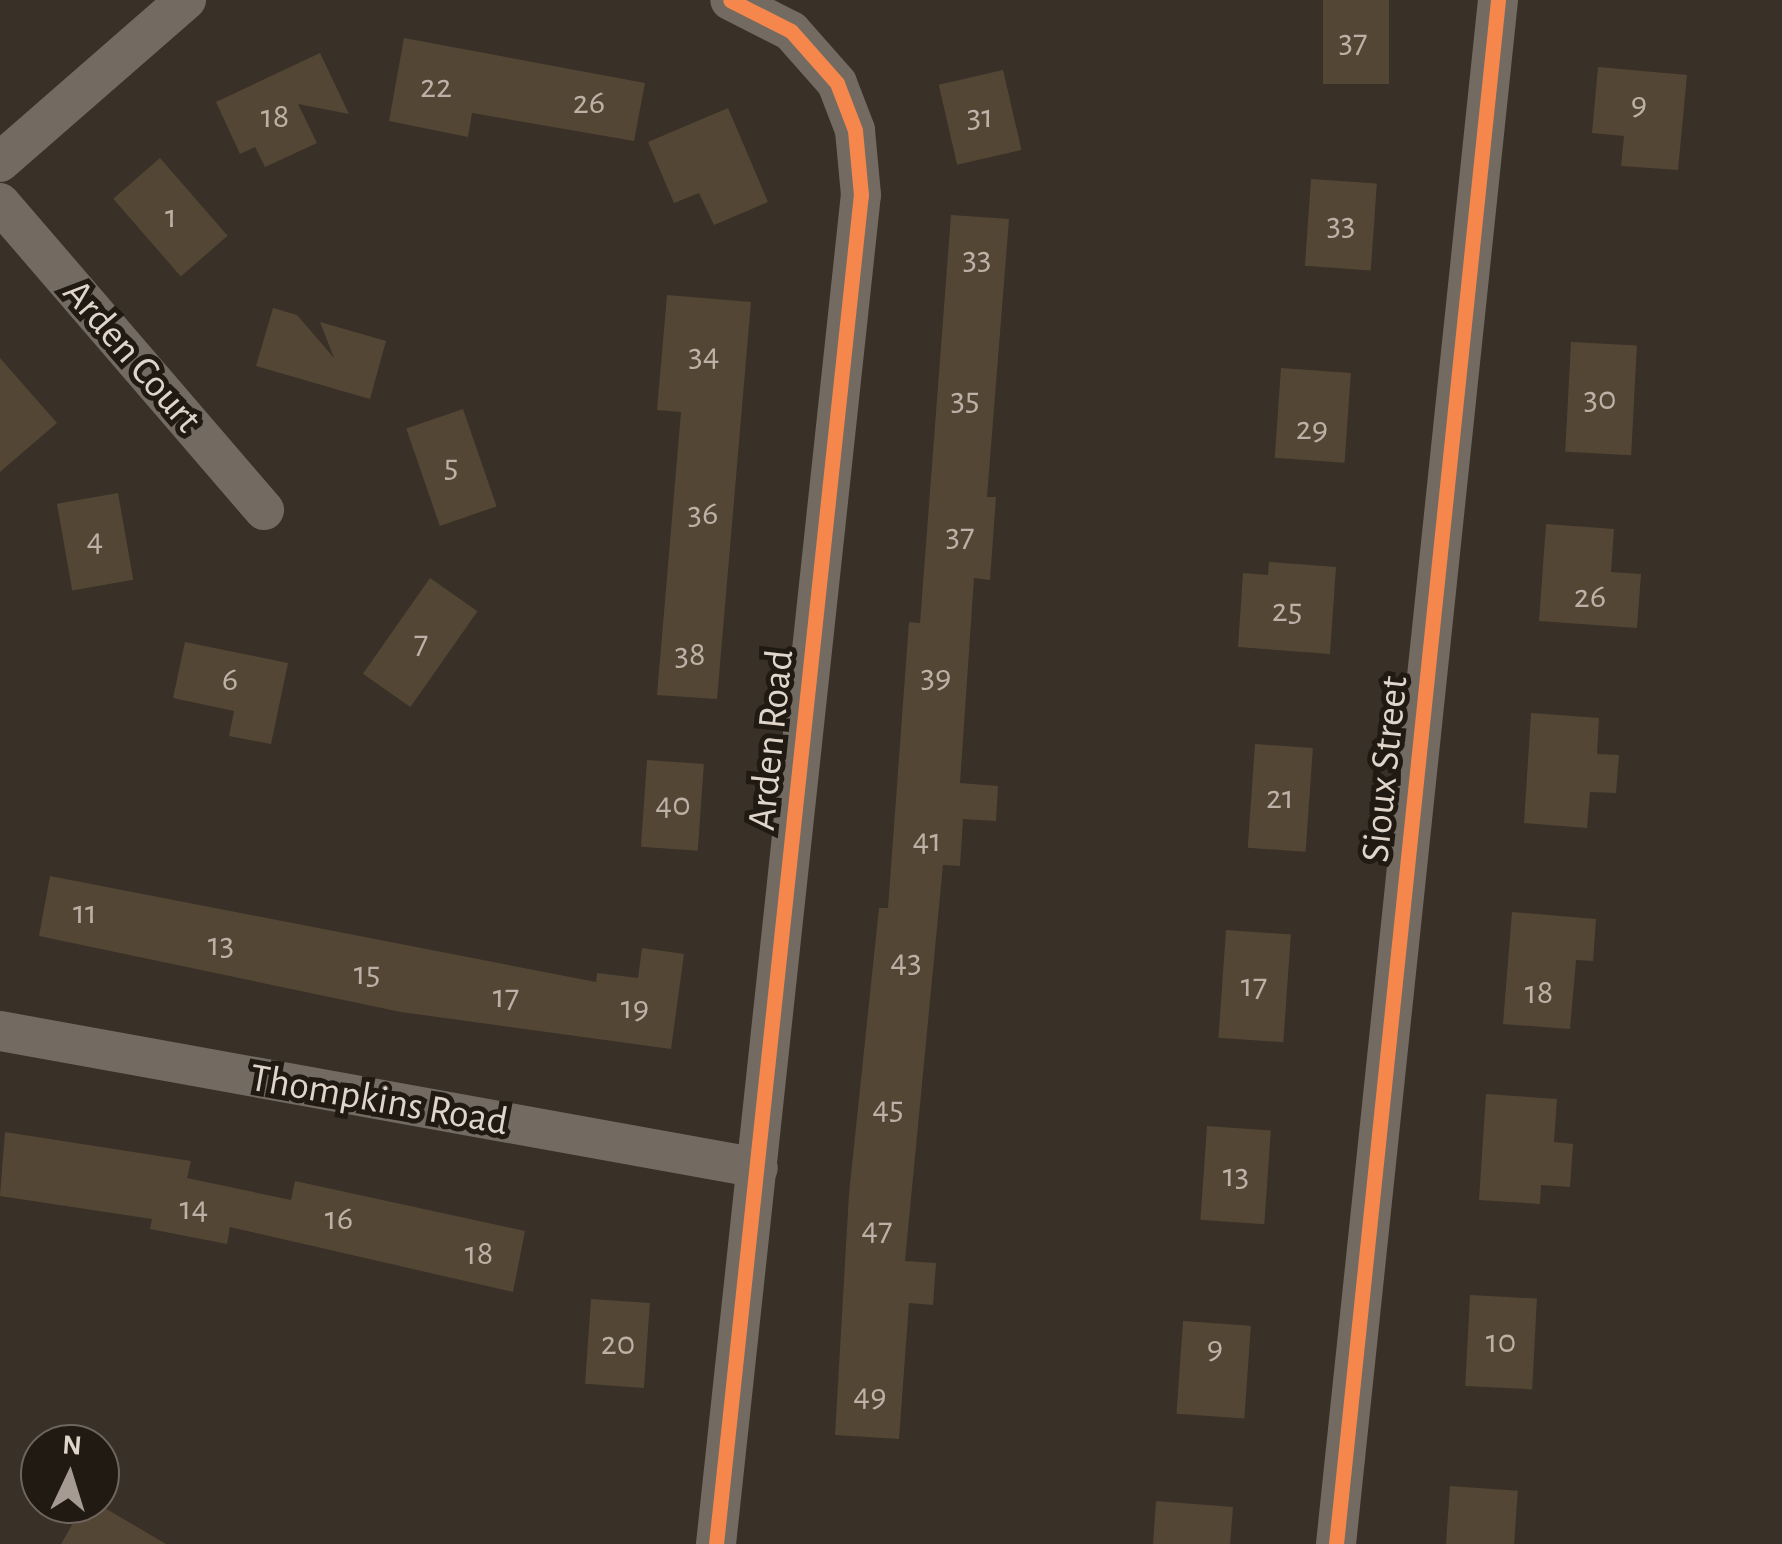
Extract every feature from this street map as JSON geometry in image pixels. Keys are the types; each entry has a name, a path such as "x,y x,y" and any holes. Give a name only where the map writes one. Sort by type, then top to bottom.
{"street":[{"path":"0,162 186,0"},
{"name":"Arden Road","path":"716,1544 861,195 856,130 837,83 791,31 730,0"},
{"name":"Sioux Street","path":"1336,1544 1498,0"},
{"name":"Arden Court","path":"0,203 264,510"},
{"name":"Thompkins Road","path":"0,1031 758,1168"}],"building":[{"path":"1323,0 1389,0 1389,84 1323,84"},
{"path":"404,38 645,83 634,141 472,113 468,137 389,121"},
{"path":"320,53 349,114 298,104 317,143 265,167 255,147 240,154 216,102"},
{"path":"1598,67 1687,75 1678,170 1621,166 1624,136 1592,133"},
{"path":"1003,70 1021,150 957,165 939,85"},
{"path":"728,108 768,202 714,225 699,193 674,203 648,142"},
{"path":"160,158 228,236 181,276 113,199"},
{"path":"1311,179 1377,184 1371,270 1305,266"},
{"path":"951,215 1009,219 987,497 996,497 990,580 974,578 960,783 998,786 996,821 963,819 960,866 943,865 905,1261 936,1263 933,1305 909,1303 899,1439 835,1435 849,1194 879,908 888,908 909,622 920,623"},
{"path":"667,295 751,302 717,699 657,695 681,412 657,410"},
{"path":"273,308 297,315 334,358 320,322 386,341 370,399 256,366"},
{"path":"1571,342 1637,345 1631,455 1565,452"},
{"path":"0,358 57,423 0,472"},
{"path":"1281,368 1351,373 1345,463 1275,458"},
{"path":"463,409 497,506 440,526 406,429"},
{"path":"118,493 133,580 72,590 57,504"},
{"path":"1546,524 1614,529 1611,572 1641,574 1637,628 1539,621"},
{"path":"1269,562 1336,567 1330,654 1238,647 1243,573 1268,575"},
{"path":"430,578 478,611 410,707 363,674"},
{"path":"185,642 288,663 271,744 229,736 234,711 173,698"},
{"path":"1531,713 1599,718 1597,754 1619,755 1616,793 1590,792 1587,828 1524,823"},
{"path":"1255,744 1313,748 1306,852 1248,848"},
{"path":"647,760 704,764 698,851 641,847"},
{"path":"50,876 596,982 597,973 638,978 642,948 684,954 671,1049 401,1012 39,936"},
{"path":"1512,912 1596,919 1593,961 1576,960 1570,1029 1503,1024"},
{"path":"1226,930 1291,935 1283,1042 1218,1038"},
{"path":"1486,1094 1557,1099 1554,1142 1573,1144 1570,1187 1541,1185 1540,1204 1479,1200"},
{"path":"1207,1126 1271,1130 1264,1224 1200,1220"},
{"path":"5,1132 191,1161 187,1178 291,1200 295,1181 525,1231 513,1292 230,1227 227,1244 150,1229 152,1219 0,1196"},
{"path":"1470,1295 1537,1299 1532,1389 1465,1386"},
{"path":"591,1299 650,1303 644,1388 585,1384"},
{"path":"1183,1321 1251,1326 1244,1419 1177,1414"},
{"path":"1450,1486 1518,1491 1514,1544 1446,1544"},
{"path":"1156,1501 1233,1507 1230,1544 1153,1544"},
{"path":"120,1517 166,1544 61,1544 72,1524 120,1524"}],"cycle path":[{"path":"716,1544 861,195 855,130 837,83 791,31 730,0"},
{"path":"1336,1544 1498,0"}]}
